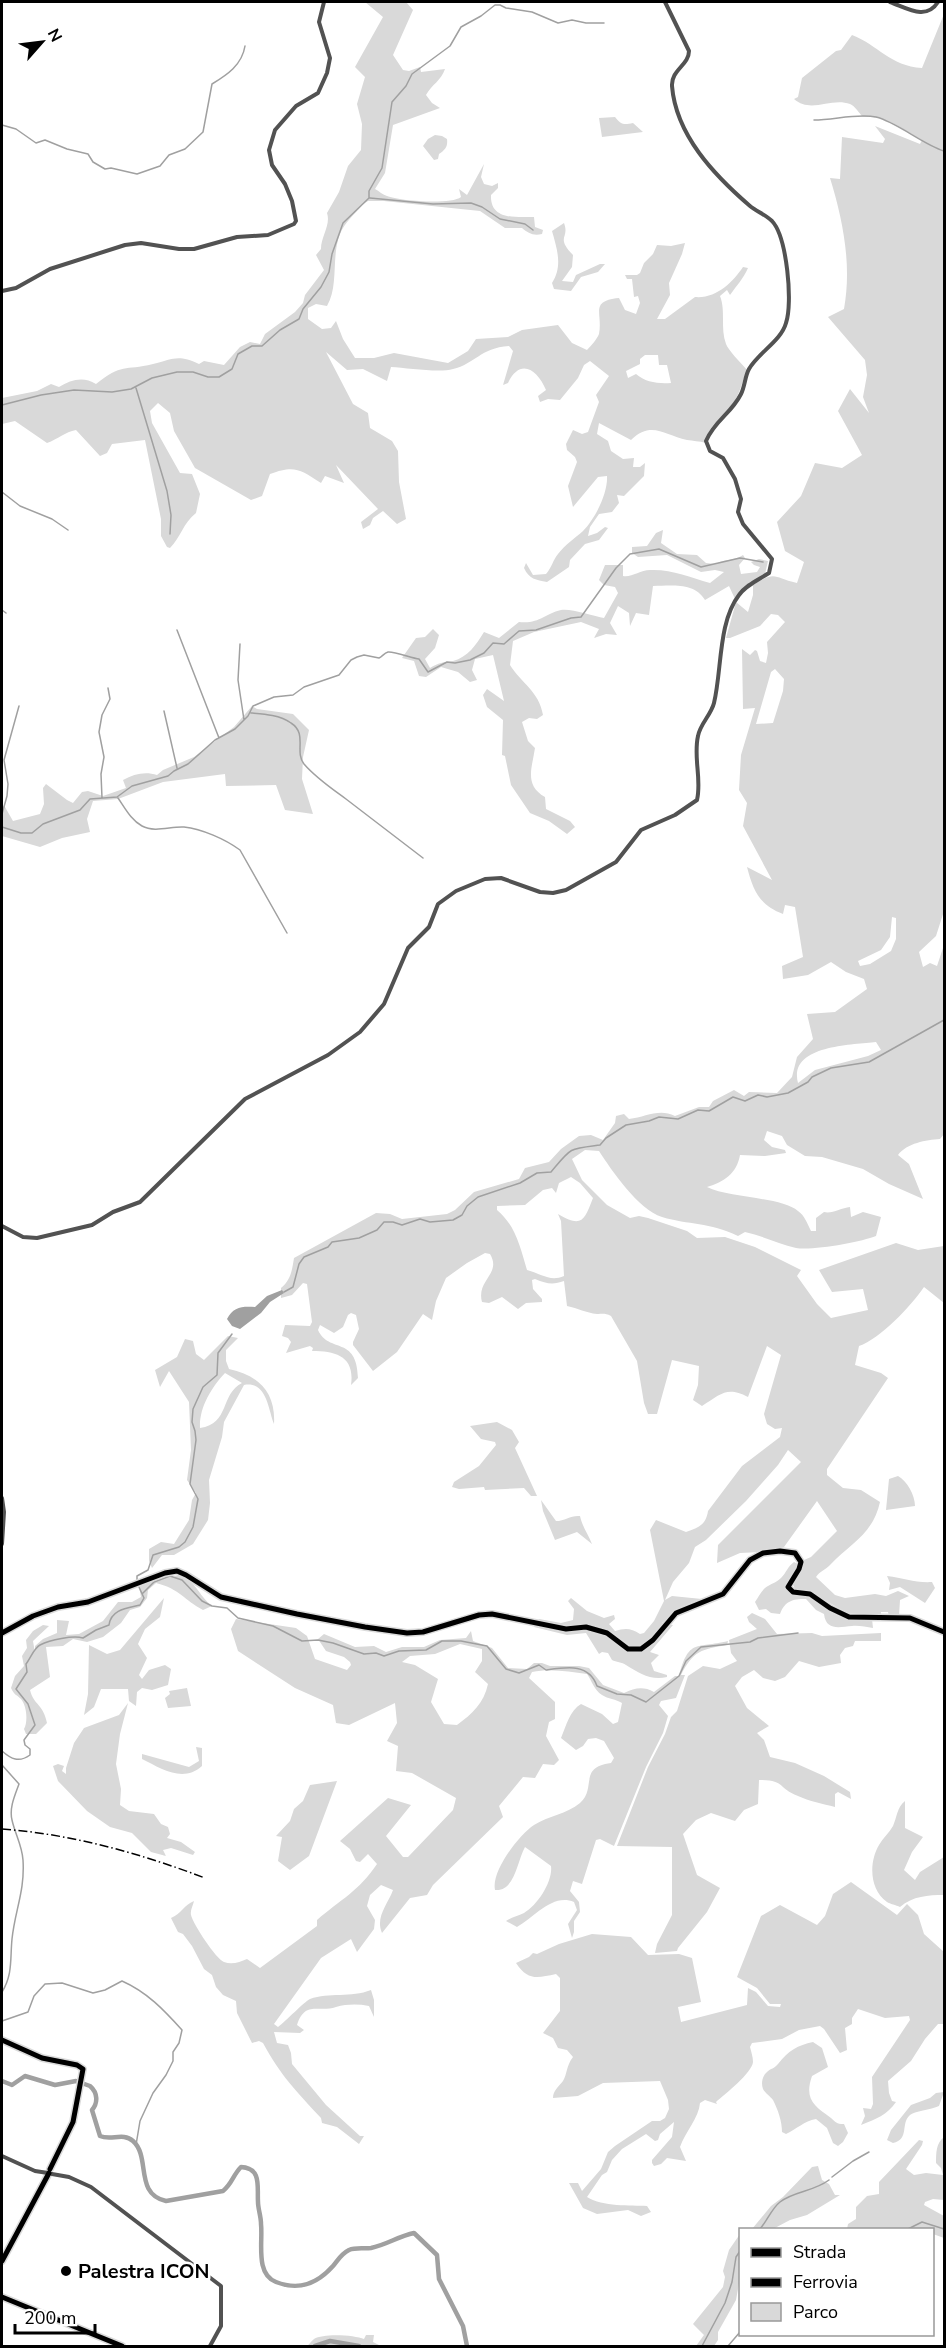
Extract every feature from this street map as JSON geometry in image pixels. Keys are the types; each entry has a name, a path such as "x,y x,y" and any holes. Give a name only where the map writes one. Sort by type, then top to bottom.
{"main road":[{"path":"2,1633 33,1616 58,1607 88,1602 165,1573 177,1572 221,1597 297,1614 407,1633 423,1632 479,1615 492,1614 566,1629 586,1627 607,1633 628,1649 640,1649 653,1640 676,1613 723,1594 750,1560 763,1553 780,1551 795,1553 801,1562 788,1587 793,1592 810,1594 830,1608 849,1617 910,1618 945,1632"},
{"path":"2,2040 6,2044 42,2058 76,2065 83,2069 73,2122 52,2171 2,2261"},
{"path":"2,2296 122,2346"}],"street":[{"path":"2,291 16,288 50,269 124,245 141,243 194,249 237,237 268,235 294,224 296,215 292,201 285,184 272,165 269,150 275,130 296,106 318,93 327,73 330,58 319,22 324,2"},
{"path":"2,1226 23,1237 37,1238 92,1225 113,1212 140,1202 244,1099 328,1054 360,1032 384,1004 408,948 429,927 438,904 456,891 485,879 501,878 540,892 553,893 566,890 616,862 641,830 675,815 697,801 700,787 696,764 698,734 713,706 723,642 731,609 745,588 769,573 772,559 743,524 738,512 741,499 735,479 723,458 710,451 706,441 712,427 732,408 742,393 748,370 784,328 789,310 787,260 772,220 753,209 736,193 696,149 688,136 678,113 672,83 675,73 688,58 689,51 665,2"},
{"path":"890,2 914,12 926,13 938,2"},
{"path":"2,1498 4,1510 2,1544"},
{"path":"2,2156 39,2172 44,2175 45,2181"},
{"path":"39,2172 52,2171 91,2187 221,2286 221,2326 210,2346"}],"green space":[{"path":"365,2 406,2 413,10 393,55 403,70 409,71 420,67 421,72 445,69 426,95 440,108 393,125 385,173 375,189 393,198 447,201 461,197 459,189 467,195 484,164 481,177 484,184 492,186 498,183 498,188 491,195 495,209 505,215 534,217 535,227 543,230 542,234 536,235 522,228 505,228 480,211 384,201 368,201 363,204 340,234 337,243 333,289 327,306 316,304 308,308 308,319 322,329 331,328 336,321 343,339 355,358 374,358 394,353 448,363 468,351 476,339 508,337 522,330 558,325 572,343 587,350 599,334 599,309 604,302 619,298 625,310 636,314 640,303 638,296 634,297 632,279 627,279 625,275 640,273 657,245 671,246 685,243 669,283 670,295 657,319 665,319 695,297 717,292 729,284 743,267 748,268 730,295 727,290 720,296 726,344 747,370 735,401 712,426 706,443 652,430 638,434 631,440 599,423 597,434 608,441 611,451 623,459 634,458 633,467 640,467 645,463 644,476 624,496 617,495 619,503 612,512 599,514 590,527 588,536 605,527 608,528 599,540 585,544 570,560 569,567 547,582 531,577 524,568 526,563 533,575 546,574 556,556 592,520 607,483 607,476 598,477 573,507 568,486 577,462 567,450 566,444 573,430 582,434 588,432 599,402 596,395 609,376 590,361 584,365 578,378 560,400 548,399 540,402 538,396 546,390 538,377 528,369 518,371 508,383 503,385 513,351 509,346 491,350 461,367 447,370 391,367 387,381 363,369 347,370 326,352 353,404 368,413 370,428 392,441 398,451 399,482 406,519 397,524 383,511 363,529 361,522 378,509 336,465 344,483 325,476 321,483 297,470 285,470 270,474 262,496 251,500 195,468 174,431 170,413 158,403 150,411 152,423 180,473 192,474 200,494 196,513 170,548 161,536 161,519 145,440 112,444 107,453 100,456 76,430 47,443 15,421 2,424 2,398 37,391 51,384 59,387 77,380 86,380 96,384 118,370 176,358 199,364 204,361 224,365 240,347 250,342 260,344 265,334 295,312 324,270 316,255 321,249 328,222 327,213 339,192 348,166 361,150 362,124 357,104 365,77 355,67 383,17","holes":["645,355 658,355 659,365 667,365 671,383 652,382 636,374 628,378 626,371 640,364 640,359"]},
{"path":"944,14 944,911 936,936 919,952 923,967 930,963 937,966 944,945 944,1134 940,1139 912,1145 898,1155 909,1164 923,1199 863,1169 822,1157 805,1156 787,1145 782,1136 767,1131 764,1140 772,1147 785,1150 786,1153 765,1156 740,1155 736,1167 729,1176 707,1187 790,1206 802,1215 811,1231 816,1231 816,1218 824,1212 850,1207 851,1217 863,1212 881,1217 876,1236 848,1243 803,1249 745,1232 738,1236 718,1228 662,1217 653,1213 635,1198 618,1179 599,1151 585,1150 572,1159 582,1180 607,1205 630,1218 639,1216 648,1218 687,1231 697,1238 725,1237 755,1247 801,1270 797,1276 817,1304 831,1318 868,1310 863,1289 832,1292 819,1270 896,1243 918,1250 944,1246 944,1303 924,1287 894,1321 859,1346 855,1365 881,1373 888,1378 827,1469 827,1475 843,1488 861,1490 880,1502 877,1513 867,1530 816,1577 835,1595 845,1598 875,1594 886,1596 898,1591 909,1596 900,1600 899,1616 889,1616 888,1612 881,1612 881,1616 847,1613 809,1591 795,1590 793,1584 802,1570 804,1560 811,1557 837,1531 817,1501 784,1547 761,1552 740,1553 717,1563 718,1545 801,1462 788,1450 778,1465 746,1501 706,1540 695,1547 689,1563 673,1582 665,1600 672,1596 702,1599 688,1604 662,1623 673,1625 650,1652 659,1655 651,1663 654,1671 667,1675 667,1677 650,1677 612,1660 608,1653 599,1654 586,1633 567,1635 534,1627 539,1619 561,1623 573,1620 574,1609 568,1601 571,1598 587,1611 604,1618 614,1615 615,1619 609,1624 615,1631 628,1629 640,1634 644,1633 654,1621 664,1601 650,1530 656,1520 686,1532 701,1525 708,1511 742,1466 780,1437 782,1428 775,1429 767,1424 764,1414 781,1355 767,1346 748,1397 729,1392 719,1395 702,1406 693,1400 698,1385 699,1366 672,1360 657,1414 648,1414 637,1361 611,1316 589,1313 567,1306 564,1281 550,1283 532,1280 533,1289 542,1302 526,1303 518,1309 502,1297 489,1303 482,1302 482,1288 493,1267 490,1254 485,1253 446,1278 436,1301 432,1320 423,1314 397,1352 373,1371 353,1345 359,1329 356,1315 351,1313 348,1315 343,1327 334,1333 320,1325 318,1330 323,1337 348,1350 353,1356 358,1378 351,1385 350,1368 347,1362 336,1354 312,1351 313,1348 310,1346 286,1353 291,1342 282,1336 285,1325 310,1326 312,1322 307,1284 303,1283 292,1295 281,1298 281,1288 289,1278 294,1258 376,1213 390,1214 402,1219 447,1214 455,1210 474,1192 519,1179 525,1168 549,1162 561,1149 579,1136 591,1135 603,1140 615,1123 616,1116 624,1114 629,1119 663,1113 675,1116 699,1107 709,1107 713,1101 734,1090 744,1096 749,1092 777,1093 792,1077 797,1057 813,1039 807,1014 835,1012 867,989 864,979 846,972 831,962 808,975 783,979 782,966 803,957 795,907 785,905 783,914 768,906 755,890 747,867 772,880 743,826 747,803 739,790 741,755 755,708 743,709 742,649 750,655 755,650 757,651 760,661 766,663 767,642 785,622 778,615 771,614 760,626 726,638 736,602 748,612 753,595 753,585 771,576 797,583 804,562 785,551 777,522 801,496 815,463 842,468 862,455 838,411 850,389 869,413 863,397 867,375 865,360 828,317 844,309 846,292 845,243 830,178 840,179 842,137 883,143 885,139 875,126 920,144 922,140 887,120 863,117 850,104 836,102 807,105 794,99 798,97 802,78 836,51 841,50 852,35 901,63 922,68","holes":["775,669 784,679 783,691 773,723 756,724 771,672","892,917 896,918 896,939 891,951 870,964 860,966 858,961 881,950 890,937","876,1042 881,1050 868,1056 815,1070 798,1083 797,1070 803,1061 812,1054 838,1046","571,1177 580,1183 593,1198 581,1220 572,1221 558,1214 561,1221 564,1276 554,1278 527,1270 516,1237 509,1223 497,1210 497,1206 525,1205 543,1190 552,1188 556,1193 559,1183"]},
{"path":"615,117 623,124 633,123 643,132 602,137 599,118"},
{"path":"435,135 442,136 447,139 447,142 446,148 439,154 438,159 434,160 423,146"},
{"path":"564,223 564,241 573,255 572,267 562,281 573,282 576,275 605,264 598,272 581,277 571,291 554,289 552,283 558,264 552,231"},
{"path":"663,530 661,543 677,554 697,555 706,563 716,564 743,555 745,558 739,565 741,574 757,572 760,567 751,562 759,559 768,561 765,574 743,588 735,599 729,586 705,600 695,590 688,588 653,586 649,615 636,613 630,626 629,613 618,606 610,623 617,635 606,634 594,638 599,629 581,622 534,632 513,641 510,665 534,693 543,715 537,719 529,718 522,722 528,741 535,748 531,769 532,781 538,792 545,797 546,809 570,821 575,827 567,834 549,821 530,813 511,785 505,756 502,755 503,720 487,707 483,695 487,689 504,701 493,655 475,659 472,670 477,680 470,682 458,672 441,667 426,677 419,676 414,661 402,658 416,638 425,637 433,629 439,635 435,648 425,659 430,668 463,657 475,646 484,632 499,638 519,622 537,620 561,610 604,618 618,593 615,587 604,585 599,580 605,565 623,565 623,576 646,570 658,570 710,583 724,572 715,570 701,572 667,555 638,557 632,553 632,547 647,546 656,533"},
{"path":"252,706 257,709 293,714 309,730 303,757 302,779 313,814 285,810 276,785 226,786 225,774 163,782 118,799 93,801 87,819 90,832 62,838 40,847 2,836 2,805 13,821 40,814 44,804 43,788 46,784 73,803 82,792 88,791 103,796 126,788 123,780 127,778 144,773 157,775 163,770 194,757 234,727"},
{"path":"228,1336 238,1338 226,1350 229,1369 249,1376 263,1387 272,1403 274,1424 262,1392 258,1387 244,1385 224,1422 222,1437 209,1480 208,1520 193,1544 174,1555 162,1555 152,1568 149,1561 149,1549 161,1542 174,1544 189,1520 192,1500 196,1493 187,1480 191,1450 189,1402 169,1371 160,1387 155,1370 177,1357 185,1339 193,1341 196,1354 204,1360","holes":["225,1373 242,1383 230,1394 216,1421 200,1428 207,1399"]},
{"path":"497,1422 512,1430 519,1442 515,1448 537,1496 531,1496 524,1488 485,1490 484,1487 459,1489 452,1487 454,1482 479,1466 496,1445 495,1442 481,1439 470,1426"},
{"path":"898,1476 910,1489 915,1506 886,1510 889,1479"},
{"path":"541,1500 556,1521 580,1516 592,1544 577,1532 555,1540"},
{"path":"794,1562 798,1564 798,1567 786,1588 790,1594 810,1596 840,1615 872,1619 873,1628 830,1626 824,1614 816,1610 806,1599 790,1602 784,1606 780,1614 771,1613 766,1609 759,1610 755,1602 761,1593 781,1578"},
{"path":"170,1574 173,1577 178,1575 190,1581 212,1606 203,1610 164,1585 156,1583 148,1590 147,1598 140,1607 130,1610 121,1623 103,1637 87,1642 73,1639 63,1646 46,1647 50,1677 30,1690 47,1723 36,1734 26,1734 24,1729 25,1706 11,1688 15,1676 24,1666 22,1656 27,1648 26,1640 33,1631 43,1625 49,1626 33,1641 35,1653 35,1646 43,1639 57,1633 57,1620 69,1621 66,1635 79,1634 103,1621 118,1602 132,1602 141,1597 139,1586"},
{"path":"887,1576 932,1582 935,1588 925,1603 900,1587 889,1590 890,1583"},
{"path":"164,1598 160,1617 145,1629 138,1644 147,1658 139,1675 142,1679 149,1670 165,1665 171,1669 168,1685 152,1690 142,1688 137,1692 136,1706 129,1701 128,1689 101,1689 94,1707 84,1715 88,1694 89,1645 107,1654 120,1650"},
{"path":"752,1613 765,1619 777,1634 812,1633 822,1636 881,1633 881,1641 855,1641 853,1646 845,1648 840,1655 841,1663 819,1667 799,1661 785,1677 775,1681 763,1678 754,1670 742,1677 735,1686 747,1708 769,1726 757,1733 764,1740 770,1757 795,1763 824,1776 850,1792 851,1799 838,1792 835,1794 835,1807 802,1798 774,1781 759,1780 758,1804 744,1810 735,1821 711,1813 696,1820 683,1834 697,1875 720,1888 707,1912 677,1951 655,1953 657,1944 672,1915 672,1847 617,1846 648,1767 671,1717 677,1711 688,1676 703,1666 720,1669 737,1661 731,1653 729,1640 757,1629 747,1617"},
{"path":"236,1619 296,1628 307,1636 315,1659 347,1670 351,1665 350,1662 344,1657 326,1651 318,1639 324,1634 355,1647 374,1646 386,1652 402,1647 424,1647 440,1640 466,1638 471,1631 473,1641 492,1648 508,1668 527,1669 534,1663 542,1663 550,1666 589,1668 603,1685 624,1693 639,1688 654,1692 675,1676 679,1676 690,1650 728,1641 727,1645 699,1652 694,1656 681,1675 685,1675 676,1698 661,1701 659,1705 668,1716 663,1733 646,1767 614,1846 600,1839 596,1840 582,1884 573,1881 570,1891 579,1902 580,1912 574,1921 572,1938 568,1924 577,1910 574,1902 566,1900 551,1904 517,1927 506,1921 529,1909 544,1892 550,1879 551,1866 525,1847 507,1886 495,1890 495,1882 507,1854 521,1837 534,1825 580,1803 585,1797 591,1773 601,1765 611,1763 614,1758 604,1741 596,1738 588,1739 576,1750 561,1738 574,1710 581,1704 602,1714 613,1724 618,1722 622,1703 599,1693 587,1674 546,1670 532,1672 529,1678 555,1702 555,1719 549,1722 546,1736 559,1760 554,1765 543,1764 535,1778 523,1777 499,1806 503,1817 433,1885 427,1895 410,1898 382,1933 381,1916 393,1890 381,1885 370,1895 367,1906 375,1920 374,1929 357,1952 351,1939 321,1958 274,2024 278,2027 310,1999 371,1990 374,2000 374,2017 369,2006 365,2005 313,2009 304,2012 300,2017 297,2025 304,2030 300,2033 274,2032 277,2043 288,2045 292,2064 326,2105 360,2136 364,2136 359,2144 337,2127 322,2123 321,2118 282,2074 263,2043 259,2041 252,2043 237,2013 236,2001 223,1995 216,1987 212,1975 204,1969 192,1946 183,1934 178,1932 171,1918 194,1901 191,1915 205,1941 216,1955 224,1962 230,1963 247,1959 260,1968 317,1926 317,1920 356,1888 377,1864 368,1854 360,1862 356,1861 350,1849 340,1841 388,1798 411,1805 386,1836 403,1857 408,1857 453,1810 456,1798 412,1773 396,1771 398,1746 387,1741 397,1723 395,1703 349,1725 336,1723 333,1705 295,1688 238,1651 231,1629","holes":["460,1644 482,1649 482,1661 475,1672 488,1684 484,1697 457,1725 444,1724 431,1702 438,1679 415,1665 402,1662 410,1656 435,1654"]},
{"path":"187,1688 191,1706 168,1708 165,1698 170,1694 169,1691"},
{"path":"128,1703 120,1734 116,1764 121,1789 120,1805 129,1811 154,1814 161,1824 168,1827 170,1834 167,1838 181,1842 195,1852 193,1855 171,1848 163,1850 166,1856 151,1852 132,1833 110,1827 87,1811 58,1781 53,1766 58,1764 64,1766 62,1771 66,1774 74,1743 84,1728 119,1715"},
{"path":"196,1747 202,1748 202,1766 187,1773 172,1773 142,1759 142,1754 189,1767 199,1761"},
{"path":"337,1781 309,1856 290,1870 278,1861 282,1837 276,1836 290,1821 294,1809 303,1801 310,1785"},
{"path":"905,1801 905,1828 923,1837 912,1852 904,1870 915,1880 920,1872 944,1857 944,1895 910,1900 900,1907 888,1903 881,1897 874,1883 872,1867 879,1845 893,1826 899,1809"},
{"path":"851,1882 897,1915 907,1904 918,1915 924,1934 944,1952 944,2024 938,2024 911,2061 888,2081 892,2101 896,2102 893,2106 881,2116 861,2125 865,2116 863,2108 871,2109 873,2104 872,2077 910,2020 909,2016 885,2018 858,2009 852,2018 852,2024 845,2028 847,2050 840,2053 820,2026 799,2030 782,2039 752,2043 750,2047 753,2062 743,2077 716,2102 717,2104 705,2100 700,2103 697,2114 680,2147 686,2161 667,2158 661,2164 654,2166 652,2163 652,2160 672,2137 674,2122 660,2134 658,2140 655,2141 646,2134 622,2149 587,2197 609,2204 647,2206 651,2212 641,2216 628,2210 597,2214 583,2208 569,2183 578,2183 582,2191 601,2169 608,2152 652,2121 665,2118 669,2109 668,2100 660,2081 603,2083 578,2096 553,2098 573,2057 567,2050 558,2048 553,2038 543,2033 560,2011 560,1978 556,1974 533,1977 520,1969 516,1963 533,1953 537,1954 559,1944 592,1934 631,1937 648,1955 679,1954 692,1958 701,2002 678,2007 681,2022 747,2005 748,1988 756,1992 768,2006 780,2007 781,2004 770,2004 757,1988 737,1977 761,1916 780,1905 817,1925 825,1916 833,1894"},
{"path":"813,2042 822,2048 828,2067 812,2076 810,2096 815,2106 839,2124 844,2124 848,2133 838,2146 833,2143 827,2128 816,2119 786,2134 782,2132 777,2108 762,2087 763,2078 767,2072 777,2066 794,2049"},
{"path":"944,2092 939,2106 910,2115 903,2135 898,2141 893,2143 887,2140 891,2130 911,2105 930,2098 936,2093"},
{"path":"944,2137 944,2200 933,2199 925,2202 924,2205 944,2216 944,2238 934,2234 934,2228 847,2228 848,2224 856,2219 856,2207 867,2196 879,2194 879,2182 919,2140 923,2141 922,2145 906,2169 914,2175 926,2173 943,2175 936,2163 936,2152"},
{"path":"818,2166 822,2180 829,2184 835,2195 840,2195 807,2215 775,2228 753,2228 771,2206 812,2167"},
{"path":"739,2235 739,2284 736,2300 718,2332 718,2340 714,2346 696,2346 704,2335 693,2324 723,2287 725,2277 723,2271 729,2250"},
{"path":"331,2335 364,2339 366,2335 374,2335 373,2342 381,2346 307,2346 318,2337"}],"shaded area":[{"path":"282,1290 284,1293 270,1302 261,1313 240,1329 232,1326 227,1319 235,1310 242,1307 255,1307 267,1296"}],"waterway":[{"path":"2,405 41,395 74,390 112,392 131,389 152,378 177,372 193,372 208,377 219,377 232,369 238,354 252,346 262,346 280,330 299,319 303,309 321,287 329,272 332,254 343,223 369,198 369,191 382,168 392,102 406,86 412,74 450,46 461,27 495,5 532,12 558,23 572,20 604,23"},
{"path":"2,125 16,129 36,143 45,140 88,154 93,162 105,169 111,168 137,174 160,166 169,155 185,149 203,132 212,84 237,64 245,46"},
{"path":"814,120 876,117 944,151"},
{"path":"370,198 433,204 471,203 482,207 500,219 525,224 533,230"},
{"path":"136,388 167,491 171,515 170,534"},
{"path":"2,492 20,506 52,519 68,530"},
{"path":"2,827 21,833 32,833 43,824 80,810 90,799 117,797 132,786 168,776 188,764 215,740 235,729 248,716 253,706 274,697 293,695 304,687 339,675 351,660 357,657 364,655 379,658 390,652 419,659 428,672 447,662 470,660 484,653 493,643 504,644 519,631 536,630 571,618 581,617 616,568 630,554 659,549 701,567 740,558 763,562"},
{"path":"2,610 6,613"},
{"path":"177,630 219,738"},
{"path":"240,644 238,680 244,720"},
{"path":"102,798 101,774 104,757 99,732 102,715 110,699 108,688"},
{"path":"2,814 8,784 4,760 19,706"},
{"path":"164,711 177,768"},
{"path":"251,713 266,714 287,720 296,727 299,732 300,754 304,764 324,783 423,858"},
{"path":"118,798 131,817 142,826 152,829 184,827 198,830 220,838 240,850 287,933"},
{"path":"284,1292 293,1287 299,1264 304,1257 328,1247 332,1242 359,1238 377,1230 384,1222 402,1225 420,1219 430,1222 453,1220 462,1215 467,1206 478,1197 520,1183 537,1173 551,1172 571,1151 600,1145 606,1138 626,1125 659,1117 678,1119 698,1110 709,1111 733,1097 745,1101 758,1095 767,1097 788,1093 831,1068 869,1062 944,1020"},
{"path":"137,1581 137,1576 148,1570 153,1555 179,1547 185,1542 193,1527 198,1499 190,1484 196,1440 192,1422 193,1409 203,1387 217,1375 218,1353 232,1334"},
{"path":"143,1593 154,1582 170,1576 182,1580 202,1601 212,1606 227,1608 238,1618 273,1626 302,1641 318,1640 364,1654 376,1653 384,1656 399,1651 426,1650 442,1641 461,1641 487,1646 506,1669 519,1673 539,1665 546,1670 576,1668 589,1673 597,1686 617,1694 631,1695 646,1702 679,1676 686,1661 701,1647 750,1642 758,1638 798,1633"},
{"path":"2,1751 15,1759 22,1759 30,1755 30,1749 25,1745 24,1740 35,1725 28,1704 16,1689 27,1672 26,1664 36,1649 40,1645 55,1640 83,1638 109,1625 117,1612 140,1605 144,1598 138,1585"},
{"path":"2,1765 19,1784 11,1815 23,1860 21,1891 13,1929 9,1973 2,1992"},
{"path":"2,2021 28,2012 34,1996 45,1984 62,1983 93,1993 105,1990 122,1981 139,1990 162,2009 182,2030 179,2043 173,2052 173,2061 153,2093 140,2121 136,2145"},
{"path":"2,2081 12,2085 25,2076 55,2085 76,2081 90,2086 96,2095 92,2110 100,2136 125,2137 133,2141 141,2156 146,2183 150,2191 156,2197 166,2201 223,2191 241,2167 248,2168 255,2175 258,2185 261,2257 265,2272 269,2278 284,2285 300,2286 314,2281 327,2272 349,2250 377,2247 414,2233 437,2255 439,2279 463,2326 467,2346"},
{"path":"832,2177 869,2152"},
{"path":"760,2228 774,2208 785,2198 817,2187 829,2180"},
{"path":"910,2228 922,2222 944,2229"},
{"path":"702,2346 725,2303 739,2252"},
{"path":"728,2346 739,2333"},
{"path":"315,2346 330,2341 359,2346"}],"railway":[{"path":"2,1829 54,1835 105,1846 205,1878"}],"place":[{"name":"Palestra ICON","path":"66,2271"}]}
